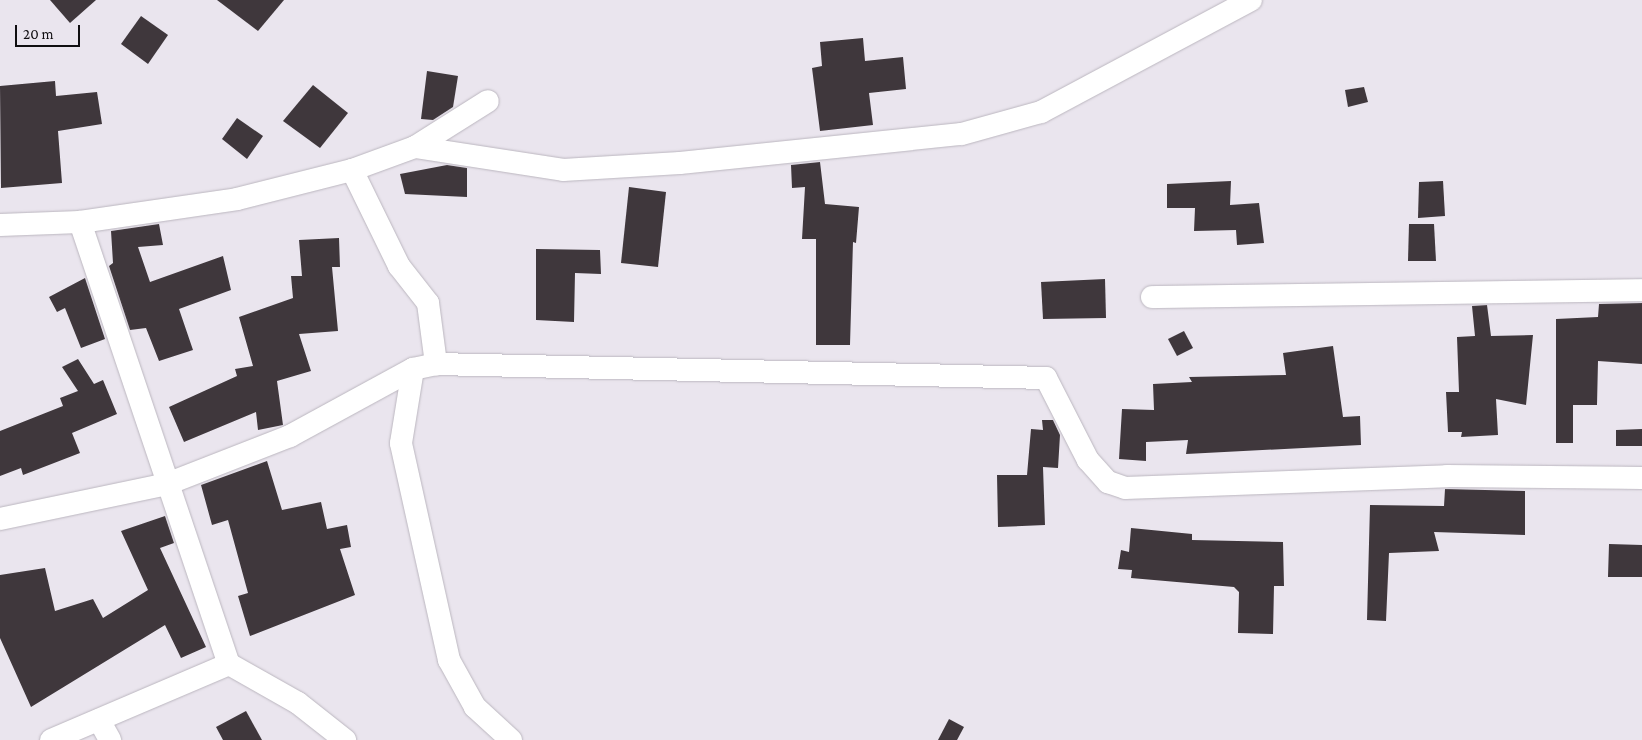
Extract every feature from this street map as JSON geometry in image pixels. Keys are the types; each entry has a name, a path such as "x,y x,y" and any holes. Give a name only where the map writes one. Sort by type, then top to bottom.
{"street":[{"path":"415,147 562,170 680,163 962,134 1041,112 1251,0"},
{"path":"0,225 80,222 237,199 352,170 415,147 488,101"},
{"path":"352,170 400,266 428,303 436,364"},
{"path":"80,222 229,664 298,703 345,740"},
{"path":"1152,297 1642,290"},
{"path":"0,519 167,484 290,436 413,369 436,364 1046,378 1088,460 1108,482 1125,488 1447,476 1642,478"},
{"path":"413,369 401,443 449,660 475,707 511,740"},
{"path":"51,740 229,664"},
{"path":"99,720 110,740"}],"building":[{"path":"50,0 96,0 70,23"},
{"path":"217,0 284,0 258,31"},
{"path":"141,16 168,35 148,64 121,44"},
{"path":"863,38 865,61 903,57 906,89 869,93 873,125 820,131 812,68 822,66 820,42"},
{"path":"427,71 458,76 453,107 433,120 421,119"},
{"path":"55,81 56,96 97,92 102,124 58,131 62,183 1,188 0,86"},
{"path":"313,85 348,113 320,148 283,121"},
{"path":"1364,87 1368,102 1348,107 1345,90"},
{"path":"237,118 263,136 247,159 222,139"},
{"path":"820,162 825,204 859,207 856,243 853,242 850,345 816,345 816,239 802,239 805,187 792,188 791,165"},
{"path":"447,165 467,168 467,197 405,194 400,174"},
{"path":"1231,181 1230,205 1259,203 1264,243 1237,245 1236,230 1194,231 1195,208 1167,208 1167,184"},
{"path":"1443,181 1445,216 1418,218 1419,182"},
{"path":"629,187 666,192 658,267 621,263"},
{"path":"159,224 163,245 138,247 150,282 223,256 231,290 179,309 193,350 159,361 146,328 130,330 109,266 113,263 111,231"},
{"path":"1409,224 1434,224 1436,261 1408,261"},
{"path":"339,238 340,267 332,267 338,331 299,334 311,371 277,381 283,425 258,430 256,412 184,442 169,407 237,376 235,369 253,366 239,317 293,298 291,276 302,276 299,240"},
{"path":"536,249 600,250 601,274 575,273 574,322 536,320"},
{"path":"85,278 105,339 81,348 65,308 57,312 49,297"},
{"path":"1105,279 1106,318 1043,319 1041,282"},
{"path":"1642,303 1642,364 1598,361 1597,405 1573,405 1573,443 1556,443 1556,319 1598,317 1599,304"},
{"path":"1487,305 1491,336 1533,335 1526,405 1496,399 1498,435 1461,437 1462,432 1448,432 1446,392 1459,392 1457,337 1475,336 1472,306"},
{"path":"1184,331 1193,348 1177,356 1168,339"},
{"path":"1333,346 1343,417 1360,416 1361,445 1186,454 1188,440 1146,442 1146,461 1119,459 1122,409 1154,410 1153,384 1192,382 1189,377 1286,375 1283,353"},
{"path":"78,359 94,384 103,380 117,414 72,433 80,453 23,475 21,468 0,476 0,431 63,406 60,398 78,391 62,367"},
{"path":"1042,420 1053,420 1060,435 1058,468 1043,467 1045,525 998,527 997,475 1027,475 1031,429 1043,430"},
{"path":"1642,429 1642,446 1616,446 1616,430"},
{"path":"267,461 282,510 321,502 327,529 347,525 351,547 340,549 355,595 250,636 238,596 248,593 228,520 212,525 201,485"},
{"path":"1445,489 1525,491 1525,535 1434,532 1439,551 1389,553 1386,621 1367,620 1370,505 1444,506"},
{"path":"165,516 174,543 160,548 206,647 181,658 165,625 31,707 0,638 0,575 45,568 55,611 93,599 103,618 148,590 121,531"},
{"path":"1131,528 1192,534 1192,540 1283,542 1284,586 1274,586 1273,634 1238,633 1239,592 1234,587 1131,578 1132,570 1118,569 1121,550 1129,552"},
{"path":"1609,544 1642,545 1642,577 1608,577"},
{"path":"246,711 262,740 223,740 216,727"},
{"path":"949,719 964,727 957,740 938,740"}]}
